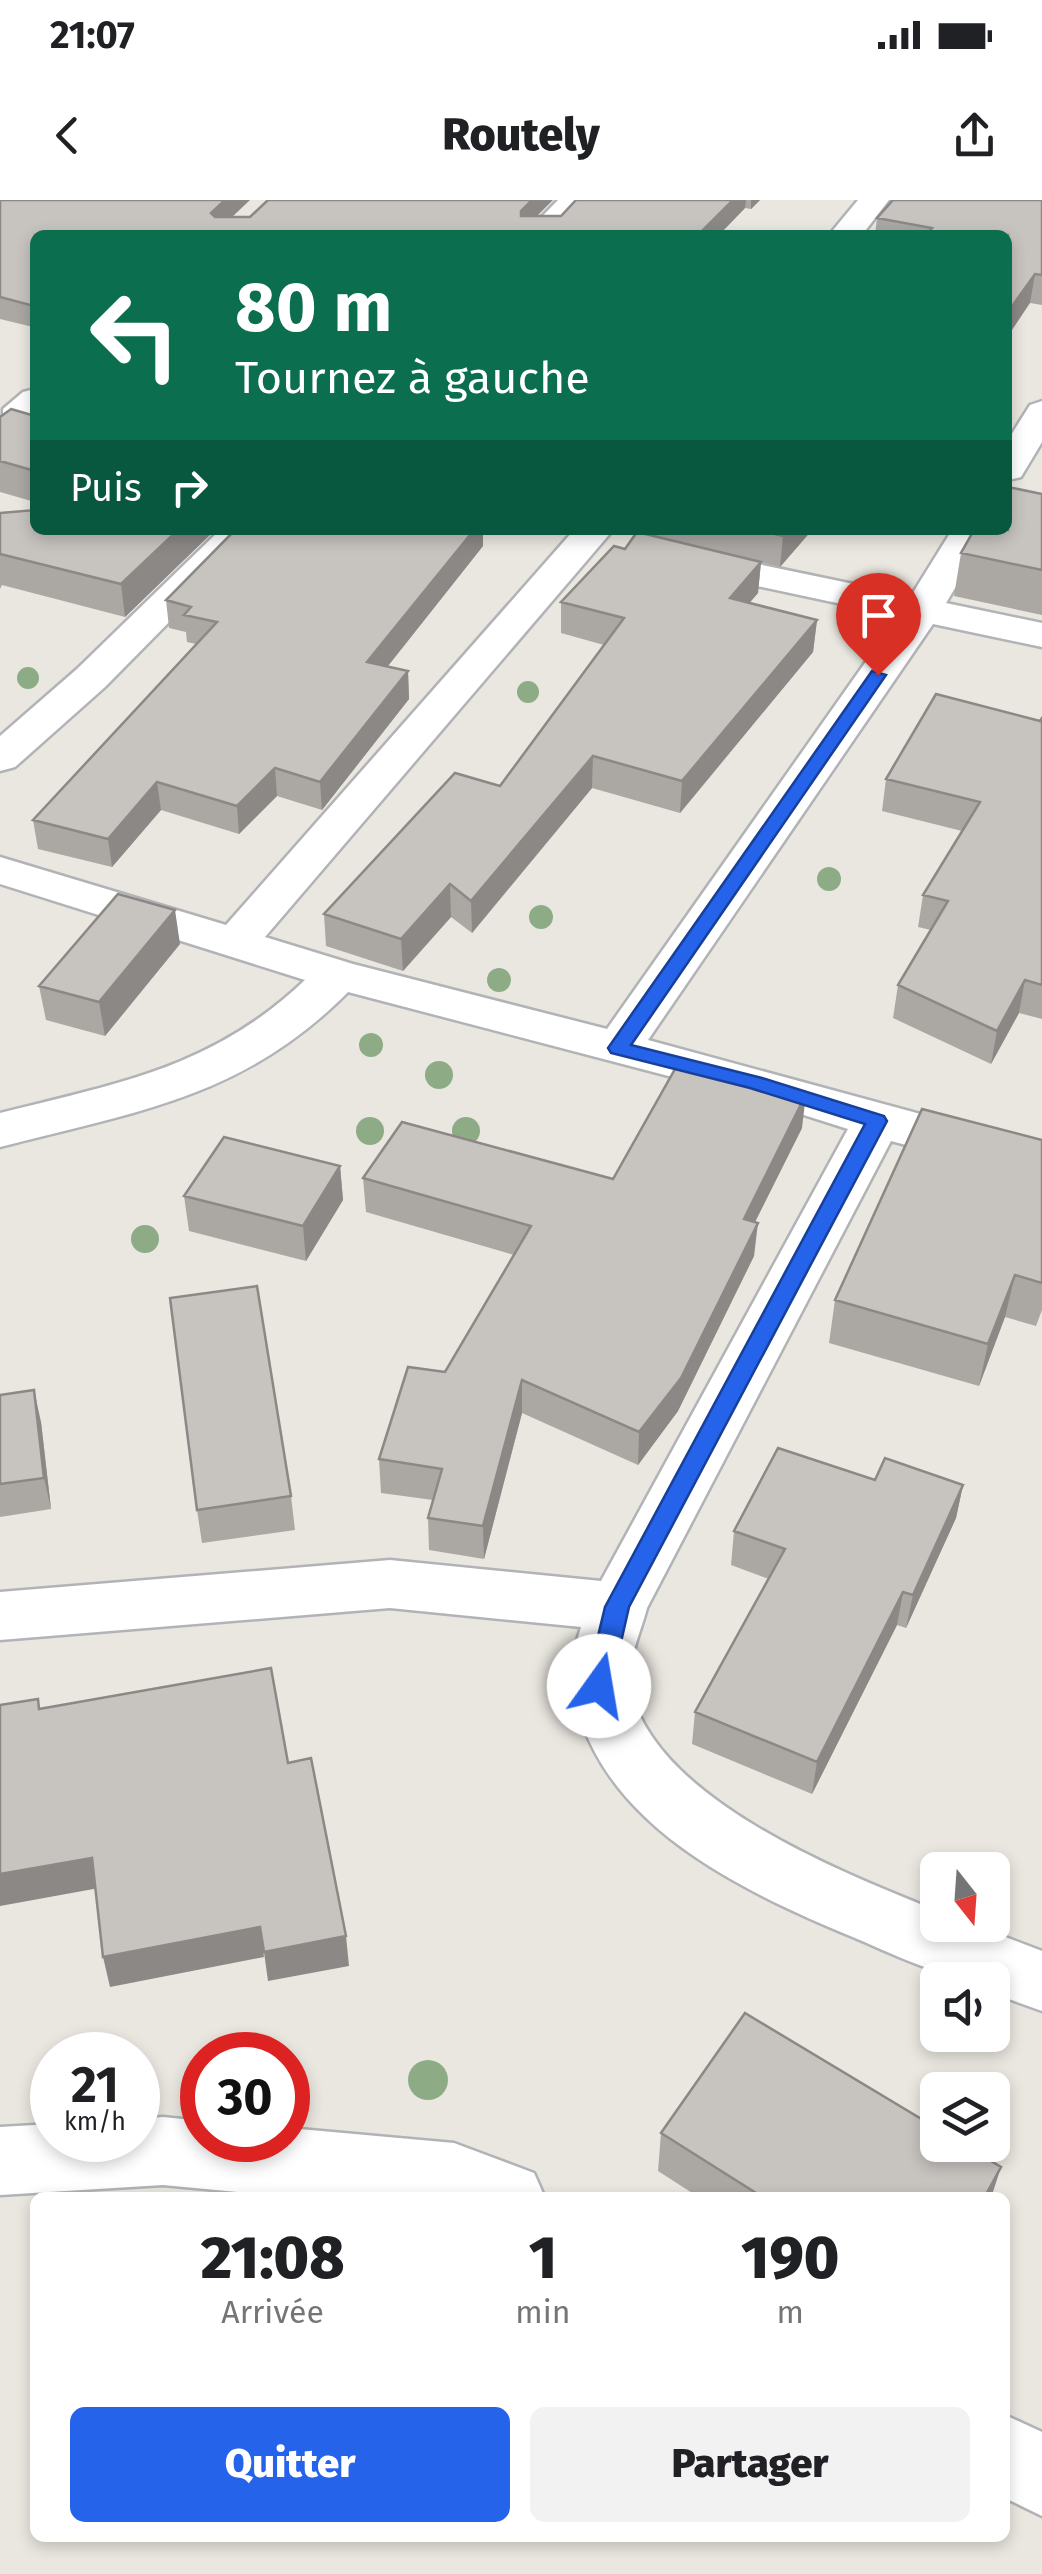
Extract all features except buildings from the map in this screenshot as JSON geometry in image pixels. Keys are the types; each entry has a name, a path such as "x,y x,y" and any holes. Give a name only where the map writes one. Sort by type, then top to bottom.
{"street":[{"path":"545,230 576,200"},
{"path":"849,230 874,200"},
{"path":"1012,462 1042,412"},
{"path":"0,758 91,678 236,535"},
{"path":"618,1048 921,612 968,535"},
{"path":"235,943 604,538 730,572 1042,635"},
{"path":"0,870 338,974 755,1083 877,1121 1042,1164"},
{"path":"0,1130 146,1090 236,1058 293,1020 338,974"},
{"path":"877,1121 617,1607 599,1686 616,1740 685,1817 812,1891 1042,1981"},
{"path":"0,1616 390,1584 617,1607"},
{"path":"0,2161 162,2151 454,2177 493,2192"},
{"path":"1010,2456 1042,2477"}],"route":[{"path":"599,1686 617,1607 877,1121 755,1083 618,1048 878,675"}]}
